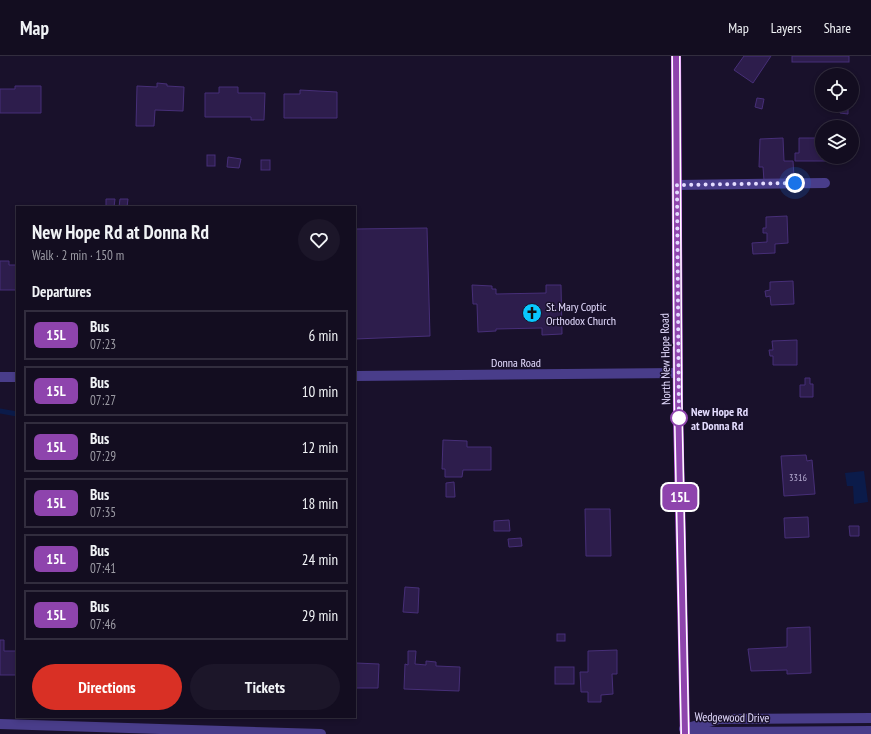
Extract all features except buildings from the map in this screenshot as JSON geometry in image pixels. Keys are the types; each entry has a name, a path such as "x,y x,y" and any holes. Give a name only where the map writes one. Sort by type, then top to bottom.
{"main road":[{"name":"North New Hope Road","path":"676,56 678,373 685,732"}],"street":[{"path":"677,185 825,183"},
{"name":"Donna Road","path":"356,376 678,373"},
{"path":"0,377 16,377"},
{"name":"Wedgewood Drive","path":"685,732 719,719 871,718"},
{"path":"0,724 321,734"},
{"name":"Wedgewood Drive","path":"685,732 871,731"}],"water":[{"path":"864,471 868,502 854,504 853,486 847,486 845,473"}],"waterway":[{"path":"0,411 16,414"}],"bus line":[{"name":"15L","path":"676,56 678,397 685,734"}],"place":[{"name":"St. Mary Coptic Orthodox Church","path":"532,313"},
{"name":"New Hope Rd at Donna Rd","path":"679,418"}],"route":[{"path":"679,418 679,424 676,222 677,185 706,186 795,183"}]}
